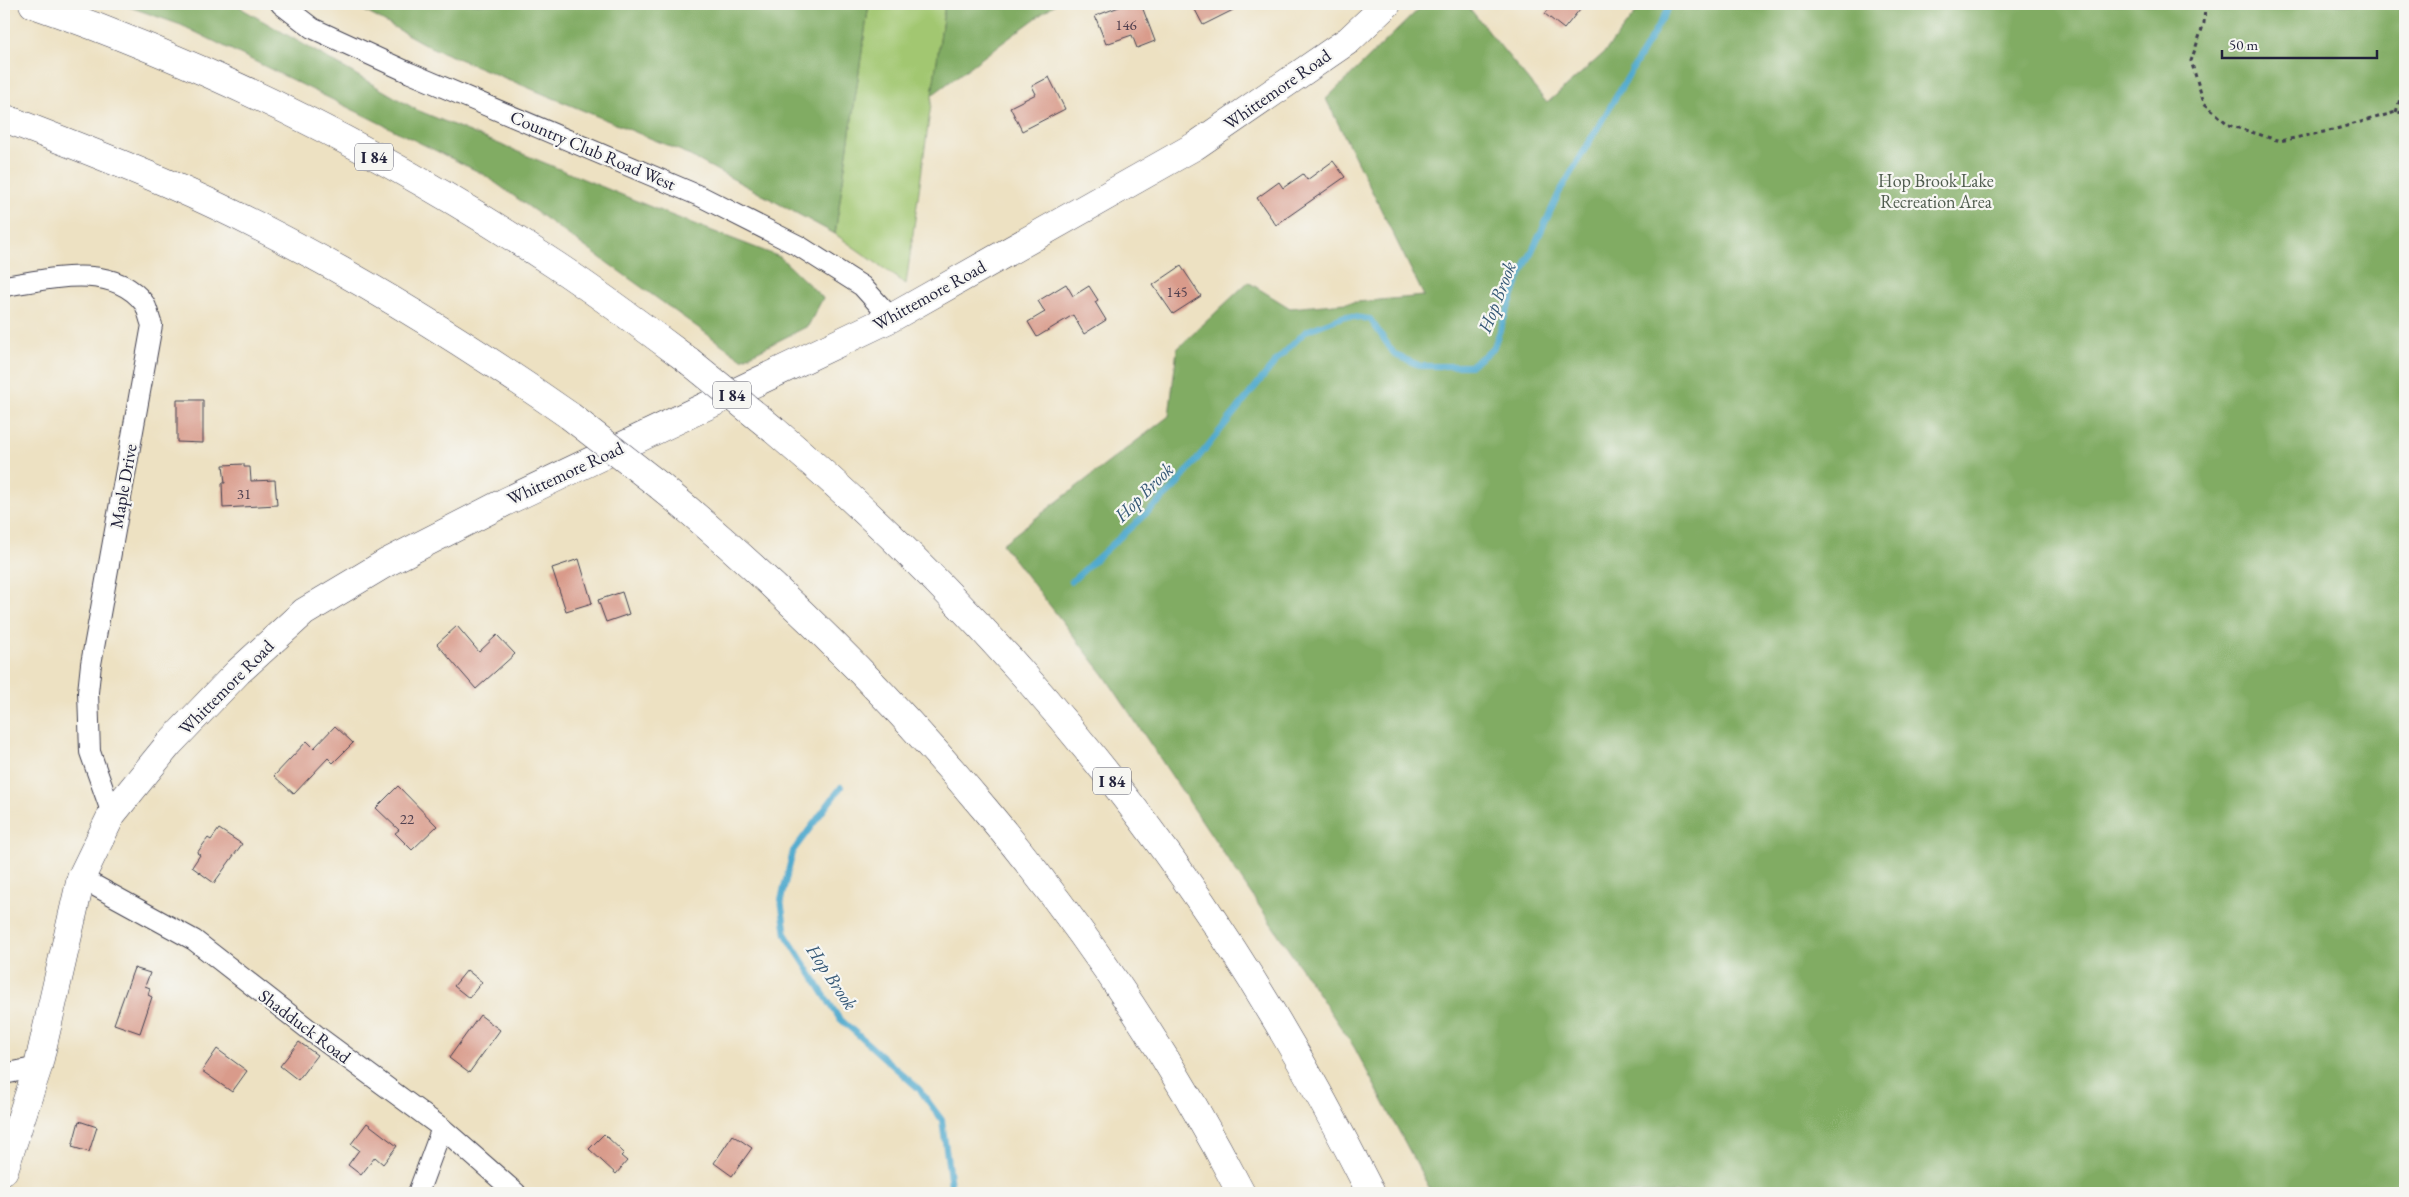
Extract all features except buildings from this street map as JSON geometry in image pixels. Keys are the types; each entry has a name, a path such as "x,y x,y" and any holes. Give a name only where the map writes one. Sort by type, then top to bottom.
{"main road":[{"name":"I 84","path":"33,4 209,73 304,118 481,218 558,266 689,361 774,430 858,504 994,642 1060,717 1121,793 1232,949 1285,1033 1335,1122 1371,1193"},
{"name":"Whittemore Road","path":"4,1170 38,1067 81,878 112,814 169,744 238,672 304,612 386,563 505,502 891,318 1195,146 1349,40 1387,4"},
{"path":"4,118 101,155 251,223 414,312 494,363 570,416 660,486 777,588 844,654 952,772 1025,859 1086,940 1137,1015 1186,1095 1241,1193"}],"street":[{"name":"Country Club Road West","path":"281,4 312,28 410,73 702,196 800,246 862,286 891,318"},
{"name":"Maple Drive","path":"4,286 90,276 123,285 144,304 152,325 91,664 88,692 90,752 112,814"},
{"name":"Shadduck Road","path":"81,878 194,940 316,1035 442,1128 516,1193"},
{"path":"4,1074 38,1067"},
{"path":"418,1193 442,1128"}],"path":[{"path":"2204,4 2204,23 2192,61 2204,103 2229,126 2280,141 2329,132 2396,112 2405,113"},
{"path":"2396,112 2405,83"}],"green space":[{"path":"121,4 237,4 244,10 417,110 668,214 780,257 823,298 808,326 742,359 483,174 181,25"},
{"path":"352,4 869,4 835,234 681,151 430,47"},
{"path":"869,4 945,4 906,284 835,234"},
{"path":"945,4 1055,4 932,95"},
{"name":"Hop Brook Lake Recreation Area","path":"1424,4 1466,4 1547,103 1603,54 1643,4 2405,4 2405,1193 1432,1193 1354,1047 1104,675 1002,544 1169,416 1177,349 1248,282 1290,308 1424,296 1326,99"}],"waterway":[{"name":"Hop Brook","path":"1071,582 1173,489 1276,361 1306,331 1345,316 1370,319 1395,355 1421,366 1470,366 1493,349 1519,279 1559,193 1671,4"},
{"name":"Hop Brook","path":"841,787 793,851 781,900 786,935 839,1018 919,1089 942,1120 952,1193"}]}
